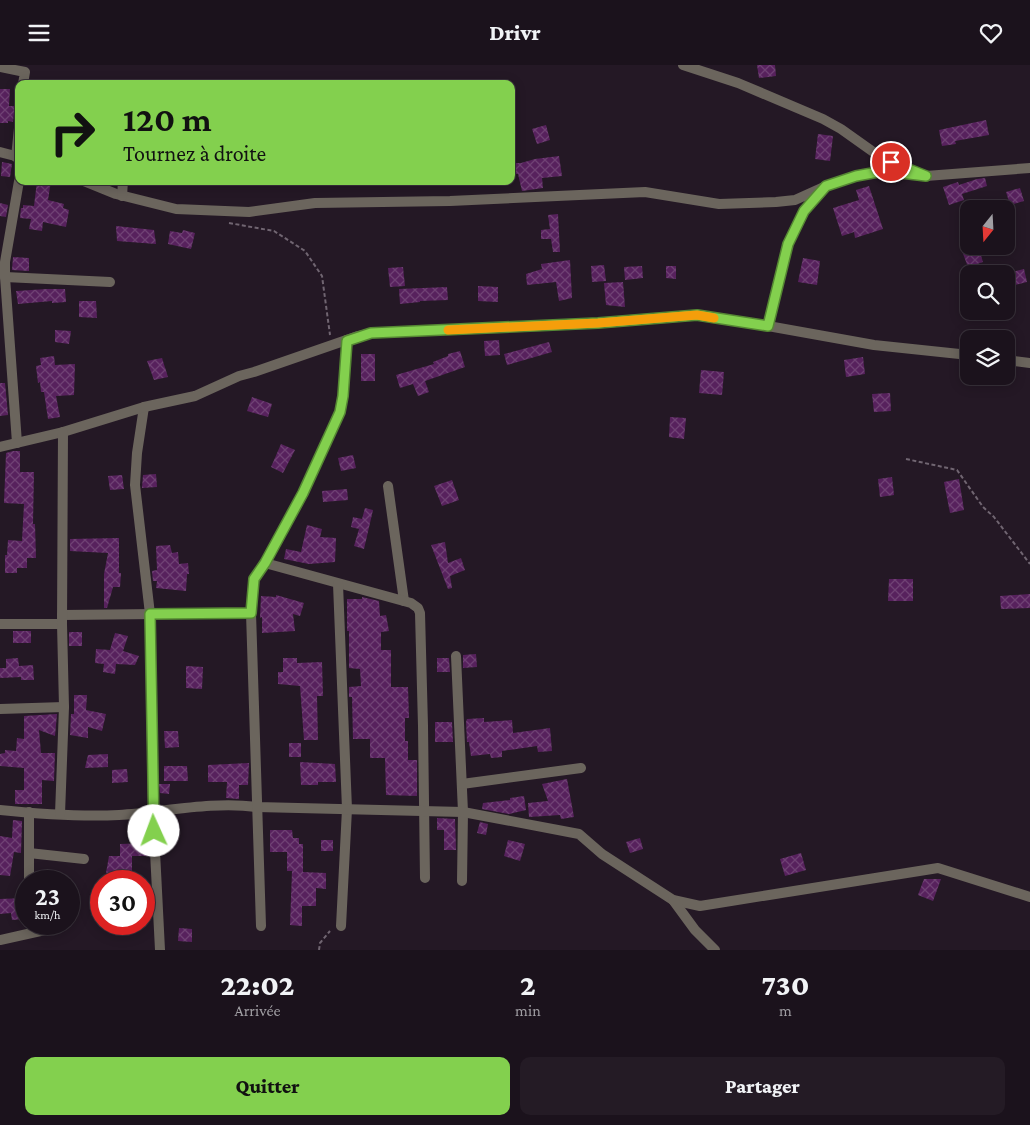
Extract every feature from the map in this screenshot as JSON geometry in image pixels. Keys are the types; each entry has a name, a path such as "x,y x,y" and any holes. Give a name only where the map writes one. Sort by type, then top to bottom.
{"street":[{"path":"683,65 738,83 823,119 841,129 879,156 926,176"},
{"path":"0,67 25,72 24,80"},
{"path":"0,152 15,156"},
{"path":"94,185 122,196 176,209 249,212 315,203 450,201 644,192 676,198 736,204 795,200 826,186 856,176 878,172 926,176 1030,168"},
{"path":"17,443 5,262 18,185"},
{"path":"122,196 123,185"},
{"path":"768,326 788,244 804,211 826,186"},
{"path":"5,277 110,282"},
{"path":"0,447 63,432 144,407 210,391 240,376 254,373 331,345 371,333 598,323 697,315 874,345 960,354"},
{"path":"261,926 251,613 254,579 265,563 303,493 340,412 347,341"},
{"path":"1015,361 1030,363"},
{"path":"144,407 137,453 135,485 150,614 153,812 160,950"},
{"path":"60,814 64,707 62,619 63,432"},
{"path":"388,486 404,601"},
{"path":"265,563 416,605 420,613 425,878"},
{"path":"338,584 347,809 341,926"},
{"path":"0,625 150,614 251,613"},
{"path":"456,656 463,812 462,881"},
{"path":"0,709 64,707"},
{"path":"462,784 581,768"},
{"path":"0,810 117,815 236,805 463,812 579,834 602,855 673,900 700,906 938,868 1030,897"},
{"path":"29,812 29,870"},
{"path":"29,853 84,859"},
{"path":"673,900 695,930 715,950"},
{"path":"0,940 22,935"}],"path":[{"path":"224,222 274,231 304,251 322,276 331,345"},
{"path":"906,459 957,470 983,507 994,517 1030,564"},
{"path":"319,950 320,943 331,931 341,926"}],"building":[{"path":"757,65 775,65 776,76 759,78"},
{"path":"0,89 10,89 9,106 15,106 13,122 0,123"},
{"path":"986,120 989,135 955,141 956,144 942,146 939,130"},
{"path":"546,125 550,140 537,144 532,129"},
{"path":"818,134 833,136 830,161 815,159"},
{"path":"559,156 562,176 542,178 543,188 522,191 518,174 515,174 515,163"},
{"path":"2,162 12,164 10,177 1,176"},
{"path":"985,178 987,186 962,194 964,200 949,205 943,187 958,182 959,185"},
{"path":"37,185 50,185 48,200 64,204 63,208 69,210 66,227 43,222 42,231 29,229 31,219 20,218 21,208 23,208 23,205 34,206"},
{"path":"869,186 883,229 855,238 854,232 842,236 833,208 859,200 856,190"},
{"path":"1020,188 1024,201 1015,204 1015,200 1008,200 1006,192"},
{"path":"0,203 8,205 6,217 0,216"},
{"path":"558,214 560,252 553,252 551,239 541,239 541,230 550,229 548,215"},
{"path":"116,226 154,230 156,244 117,241"},
{"path":"183,230 195,233 191,249 168,244 170,231 182,233"},
{"path":"964,255 981,255 983,262 967,265"},
{"path":"13,257 29,258 29,271 12,270"},
{"path":"803,258 820,261 817,285 798,282"},
{"path":"570,260 572,298 559,301 556,282 527,285 526,274 542,269 541,264"},
{"path":"604,265 606,281 592,282 591,266"},
{"path":"642,266 643,278 625,280 624,267"},
{"path":"666,266 676,266 676,279 666,278"},
{"path":"403,267 405,286 390,287 388,268"},
{"path":"1024,269 1027,282 1015,285 1015,271"},
{"path":"623,282 625,307 606,305 604,283"},
{"path":"478,286 498,287 498,302 478,301"},
{"path":"447,287 448,300 400,304 399,289"},
{"path":"65,289 66,302 52,303 52,301 18,304 16,291"},
{"path":"79,301 96,301 97,318 79,317"},
{"path":"55,330 71,331 69,344 55,342"},
{"path":"499,340 500,355 485,356 484,341"},
{"path":"549,342 552,352 507,365 504,354"},
{"path":"460,351 465,367 425,381 429,392 418,396 413,384 400,388 396,375 434,364 433,362 448,356 448,354"},
{"path":"361,354 375,354 375,381 361,381"},
{"path":"54,356 55,365 75,364 74,395 56,396 60,417 48,419 44,392 41,392 40,382 38,383 36,366 41,365 40,358"},
{"path":"863,357 865,374 846,377 844,360"},
{"path":"162,358 168,377 154,380 147,361"},
{"path":"701,370 724,372 722,395 699,393"},
{"path":"0,383 5,383 8,415 0,416"},
{"path":"890,393 891,411 874,412 872,394"},
{"path":"252,397 272,404 268,417 247,411"},
{"path":"670,417 686,418 684,439 669,437"},
{"path":"281,444 295,450 283,473 271,467"},
{"path":"20,451 20,472 34,472 33,524 35,524 36,558 27,558 27,568 17,568 17,573 5,573 5,555 7,555 8,540 22,541 24,504 4,503 6,453"},
{"path":"353,455 356,468 341,471 338,458"},
{"path":"156,474 157,487 142,488 143,475"},
{"path":"122,475 124,489 110,490 108,476"},
{"path":"892,477 894,495 880,497 878,479"},
{"path":"959,479 964,510 950,513 944,482"},
{"path":"452,480 459,500 442,506 434,486"},
{"path":"347,489 348,500 323,502 322,491"},
{"path":"365,508 373,510 364,549 354,546 359,529 351,527 353,517 362,519"},
{"path":"307,525 322,529 320,537 336,538 335,562 309,564 284,559 286,549 301,552"},
{"path":"119,538 120,587 113,587 107,608 104,608 104,574 108,553 70,551 70,539"},
{"path":"445,542 448,563 461,558 465,570 450,576 452,588 448,589 431,545"},
{"path":"170,545 172,553 178,552 179,564 188,563 189,574 187,574 186,591 156,588 157,581 153,581 152,571 157,570 156,546"},
{"path":"889,579 913,579 913,601 888,601"},
{"path":"1030,594 1030,608 1001,609 1000,596"},
{"path":"276,595 304,603 300,616 293,614 295,631 262,633 262,617 260,618 261,596 276,597"},
{"path":"362,597 379,601 380,616 386,615 389,631 381,632 381,650 391,650 391,687 408,687 409,718 405,718 405,741 408,741 408,760 417,760 417,796 386,795 385,758 370,758 370,739 353,739 352,697 349,697 349,687 361,686 360,669 349,668 347,599 362,599"},
{"path":"13,631 31,631 31,643 13,643"},
{"path":"69,632 82,632 82,646 69,646"},
{"path":"115,633 128,636 123,651 139,656 135,665 116,664 115,674 103,672 104,664 95,663 96,649 110,650"},
{"path":"476,654 477,667 463,668 463,655"},
{"path":"18,658 19,666 33,665 34,680 21,680 21,677 0,678 0,668 6,668 6,659"},
{"path":"283,658 297,658 297,663 322,662 323,696 317,696 318,740 304,740 300,686 278,684 278,672 283,672"},
{"path":"437,658 449,658 450,672 437,672"},
{"path":"186,666 203,667 202,689 186,688"},
{"path":"74,695 87,695 86,710 106,714 102,731 88,727 88,738 70,735 71,714 74,714"},
{"path":"57,714 55,736 39,730 41,753 55,753 54,781 42,780 42,804 15,804 15,790 24,790 24,768 0,766 0,754 5,753 5,750 16,751 17,738 24,739 24,716"},
{"path":"484,718 484,722 512,720 513,733 550,728 552,751 538,752 537,746 502,751 502,757 491,758 490,754 471,756 469,742 467,742 467,719"},
{"path":"435,722 452,722 453,742 435,742"},
{"path":"164,731 178,731 179,747 165,748"},
{"path":"289,743 301,743 301,757 289,757"},
{"path":"108,754 108,767 85,768 88,755"},
{"path":"300,762 335,764 336,782 318,782 318,785 301,785"},
{"path":"249,763 248,785 239,785 239,799 226,798 227,782 208,782 208,765"},
{"path":"164,766 187,766 188,781 164,781"},
{"path":"127,769 128,782 112,783 112,770"},
{"path":"567,779 574,817 561,819 560,815 529,817 528,803 548,801 542,784"},
{"path":"159,784 170,784 169,794 160,793"},
{"path":"524,796 526,810 509,814 482,809 483,803 510,800 510,798"},
{"path":"175,816 176,827 162,827 161,818"},
{"path":"437,818 455,819 456,850 444,850 444,830 437,830"},
{"path":"13,820 22,821 21,853 14,852 10,876 0,875 0,836 12,838"},
{"path":"480,822 488,824 486,835 477,833"},
{"path":"270,830 292,830 293,838 299,838 299,844 303,844 303,872 326,873 326,889 316,888 316,906 302,906 302,926 290,925 292,871 287,871 287,852 270,852"},
{"path":"640,838 643,849 630,853 626,842"},
{"path":"321,840 333,840 333,851 321,851"},
{"path":"508,840 525,844 520,861 504,856"},
{"path":"148,843 148,856 132,856 132,870 107,870 109,856 120,856 120,844"},
{"path":"801,853 806,870 785,876 780,859"},
{"path":"924,879 941,879 933,901 918,895"},
{"path":"15,898 15,920 12,920 11,913 0,914 0,899"},
{"path":"179,928 192,929 192,942 178,941"}],"slow traffic":[{"path":"448,330 598,323 697,315 714,318"}],"route":[{"path":"154,831 150,614 251,613 254,579 265,563 303,493 340,412 347,341 371,333 598,323 697,315 768,326 788,244 804,211 826,186 856,176 878,172 926,176 891,162"}]}
